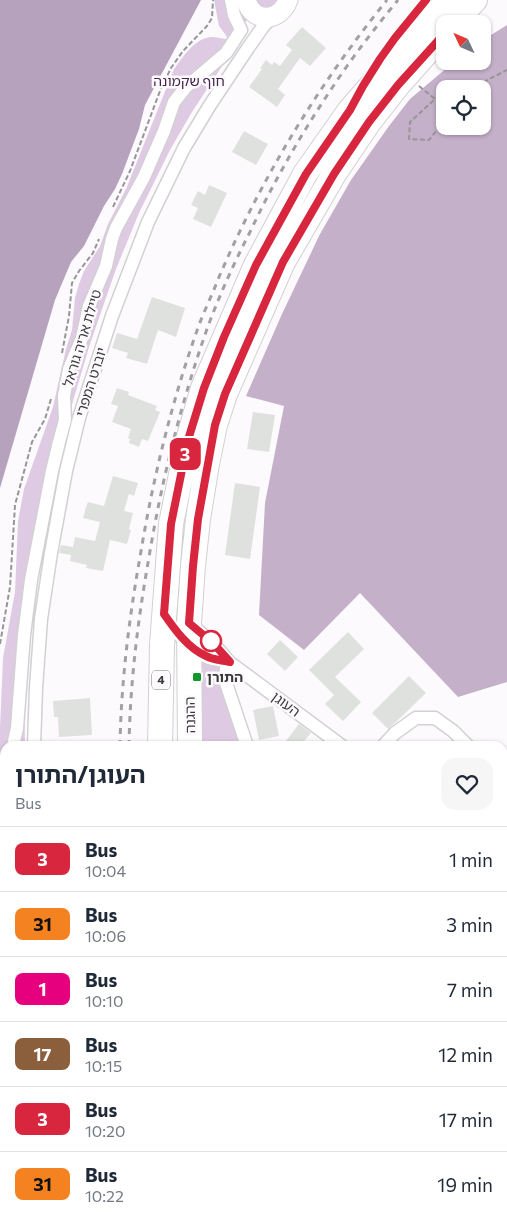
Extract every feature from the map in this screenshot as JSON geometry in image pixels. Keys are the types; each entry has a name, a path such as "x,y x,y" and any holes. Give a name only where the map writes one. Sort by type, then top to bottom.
{"highway":[{"path":"350,110 380,59 426,0"},
{"name":"ההגנה","path":"160,741 164,614 171,524 188,440 204,388 224,337 256,265 306,174 350,110 410,41 464,7"},
{"name":"ההגנה","path":"190,741 189,634 192,575 198,519 215,425 228,385 283,262 334,174 369,122 398,85 436,42"}],"street":[{"name":"טיילת אריה גוראל","path":"15,741 18,728 24,636 31,580 54,462 65,420 64,396 69,369 82,338 89,306 106,266 116,228 144,177 174,102 186,87 226,53 241,30 234,15 231,0"},
{"path":"248,4 255,14 268,17 276,16 281,12 288,0"},
{"name":"יוברט המפרי","path":"248,4 253,18 248,48"},
{"name":"יוברט המפרי","path":"34,741 41,618 66,471 79,418 112,316 148,222 184,148 248,48 267,22 276,16"},
{"name":"העוגן","path":"164,614 176,631 214,644 230,662 335,741"},
{"name":"העוגן","path":"189,634 207,657 230,662"},
{"path":"230,662 226,668 225,680 245,741"},
{"path":"388,741 395,733 416,718 435,718 463,741"}],"path":[{"path":"488,80 507,70"},
{"path":"419,86 435,99 410,122 409,139 429,140 436,131"}],"green space":[{"name":"חוף שקמונה","path":"214,0 241,0 248,19 229,39 232,51 192,112 170,150 139,213 116,269 90,344 70,411 39,553 24,683 25,741 0,741 3,658 15,592 18,521 24,489 53,407 72,330 75,298 79,284 84,271 100,246 108,224 126,189 174,69 195,44 205,38 228,39 219,26"},
{"path":"254,0 280,0 273,9 261,8"},
{"path":"198,657 225,664 242,741 203,741"}],"shaded area":[{"path":"0,0 201,0 145,105 139,129 115,189 104,206 84,246 71,262 55,300 0,488"},
{"path":"507,25 507,682 458,697 360,593 304,650 259,615 265,503 284,406 246,396 320,234 351,180 410,99 444,70 491,70 491,35"}],"building":[{"path":"302,27 326,48 310,66 300,58 278,89 285,95 277,107 249,87 266,60 272,65 274,62 280,66 292,50 286,45"},
{"path":"244,131 268,144 256,165 232,152"},
{"path":"209,185 227,193 211,227 193,219 198,208 191,205 198,191 205,195"},
{"path":"152,297 185,308 176,337 158,330 147,364 126,358 128,353 112,348 117,333 137,339"},
{"path":"117,388 129,392 128,395 157,406 155,410 160,412 148,441 142,439 139,447 129,443 130,439 128,438 131,429 112,422 118,406 111,404"},
{"path":"253,412 275,415 269,452 247,449"},
{"path":"113,476 138,483 134,496 129,494 124,511 133,513 127,544 110,540 103,571 86,568 87,565 70,561 71,555 59,553 61,545 73,547 75,537 95,541 100,522 83,518 86,507 88,502 104,506"},
{"path":"235,483 260,487 250,559 225,555"},
{"path":"348,632 364,649 335,677 361,702 343,721 325,704 334,695 309,670"},
{"path":"280,640 298,657 285,671 267,654"},
{"path":"409,676 426,693 388,729 372,713"},
{"path":"90,698 92,735 59,737 58,717 54,717 53,701"},
{"path":"273,706 279,736 259,740 253,710"},
{"path":"299,724 311,733 304,741 286,741"}],"railway":[{"path":"120,741 126,651 145,527 172,411 199,325 236,240 273,168 315,98 387,0"},
{"path":"129,741 135,651 154,528 166,470 181,413 207,329 238,256 287,160 338,79 398,0"}],"bus line":[{"name":"3","path":"426,0 380,59 350,110 306,174 256,265 204,388 188,440 171,524 164,614 183,639 199,653 207,657 230,662 214,644 189,623 198,519 215,425 225,394 283,262 334,174 369,122 398,85 436,43"}],"place":[{"name":"התורן","path":"197,677"}]}
